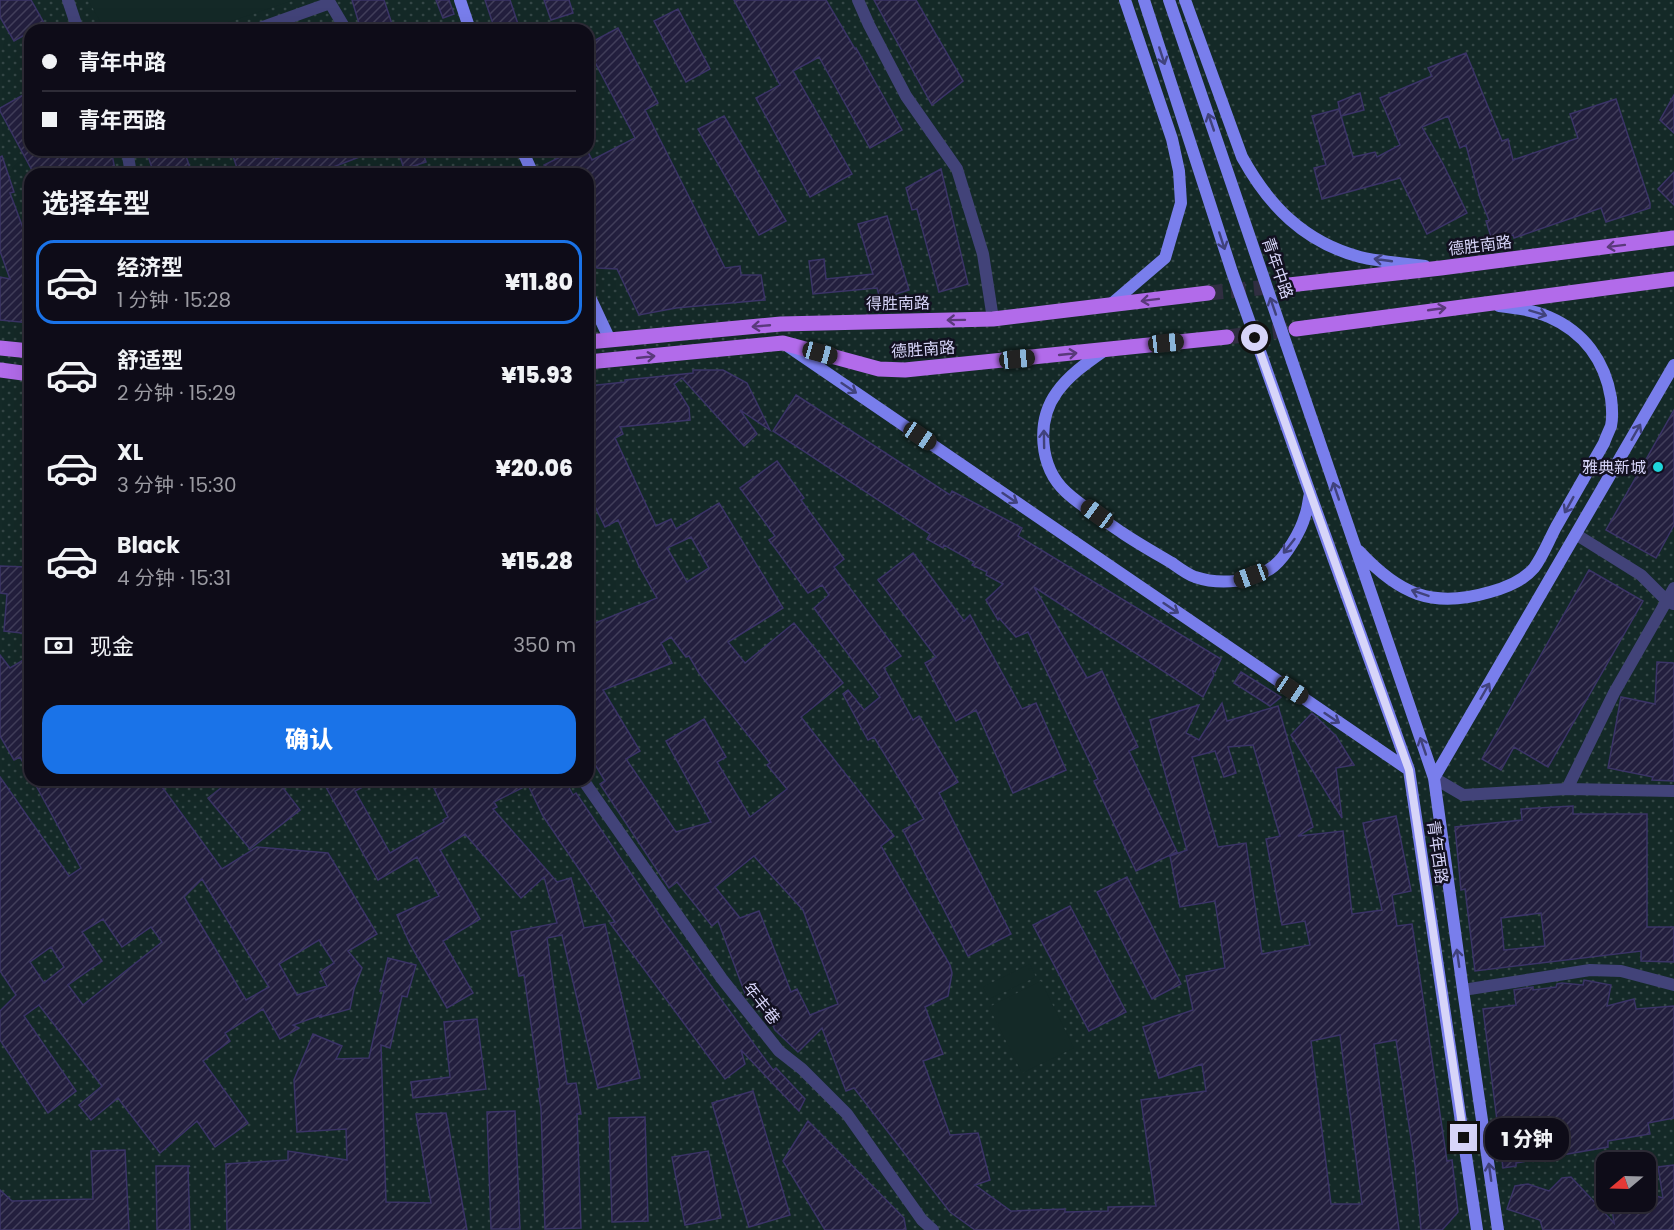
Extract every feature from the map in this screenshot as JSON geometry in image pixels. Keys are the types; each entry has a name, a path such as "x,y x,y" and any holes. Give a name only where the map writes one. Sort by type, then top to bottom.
{"main road":[{"path":"460,0 469,24"},
{"path":"1110,305 1165,258 1181,203 1179,171 1172,139 1125,0"},
{"path":"1106,350 1075,372 1052,400 1045,422 1044,448 1045,460 1052,476 1066,492 1128,536 1194,577 1217,582 1239,581 1274,565 1297,536 1305,516 1310,493 1232,272 1143,0"},
{"name":"青年中路","path":"1169,0 1355,546"},
{"path":"1185,0 1242,157 1256,182 1282,213 1302,231 1360,257 1441,268"},
{"name":"德胜南路","path":"1289,285 1674,238"},
{"path":"1296,328 1674,279"},
{"name":"得胜南路","path":"594,341 781,324 993,319 1208,293"},
{"path":"1355,546 1377,570 1393,583 1421,595 1448,601 1506,588 1533,569 1604,443 1611,424 1608,379 1596,356 1584,340 1551,317 1532,310 1480,303"},
{"path":"594,306 610,340"},
{"name":"德胜南路","path":"594,361 783,343 879,369 905,370 1227,337"},
{"path":"783,343 1409,770"},
{"path":"0,348 24,350"},
{"path":"1434,778 1674,366"},
{"path":"0,370 24,373"},
{"name":"青年西路","path":"1310,493 1409,770 1477,1230"},
{"name":"青年西路","path":"1355,546 1434,778 1462,990 1498,1230"}],"street":[{"path":"68,0 76,24"},
{"path":"858,0 906,96 957,169 983,254 993,319"},
{"path":"271,24 330,3 342,24"},
{"path":"1577,535 1641,575 1671,603"},
{"path":"1567,789 1614,693 1671,603 1674,588"},
{"path":"1434,778 1463,795 1567,789 1674,791"},
{"name":"年丰巷","path":"587,786 722,980 779,1051 802,1069 847,1114 922,1220 933,1230"},
{"path":"1462,990 1590,970 1621,971 1674,985"}],"green space":[{"path":"0,0 1674,0 1674,1230 0,1230"},
{"path":"88,0 294,0 223,24 101,23"},
{"path":"1030,964 1036,977 989,999 983,987"},
{"path":"1041,981 1074,1048 1022,1073 989,1007"}],"building":[{"path":"0,0 31,0 44,23 24,24 24,35 14,41 0,17"},
{"path":"352,0 384,0 392,24 359,24"},
{"path":"436,0 449,0 454,14 443,18"},
{"path":"485,0 510,0 518,24 493,24"},
{"path":"544,0 569,0 573,13 551,20"},
{"path":"734,0 826,0 902,130 870,148 819,57 793,71 852,174 810,197 756,98 780,85"},
{"path":"874,0 916,0 963,81 932,105"},
{"path":"678,9 710,69 686,82 654,21"},
{"path":"618,28 658,103 645,110 725,268 740,266 741,275 761,275 765,300 676,308 639,315 617,269 597,268 594,262 594,168 546,168 544,165 562,156 590,156 592,160 635,138 594,60 594,41"},
{"path":"1466,53 1502,141 1508,139 1513,160 1578,138 1570,114 1616,99 1650,208 1606,222 1601,208 1514,238 1513,235 1491,237 1486,221 1489,220 1480,198 1466,145 1460,148 1448,116 1422,127 1467,213 1427,234 1400,178 1322,199 1314,168 1326,165 1312,116 1339,109 1353,157 1375,152 1377,157 1400,145 1380,98 1432,76 1428,68"},
{"path":"1360,93 1364,110 1341,116 1338,102"},
{"path":"24,94 24,155 0,111 0,108"},
{"path":"1674,95 1674,133 1660,120"},
{"path":"724,116 786,221 759,235 698,129"},
{"path":"2,156 14,192 10,193 24,231 24,322 0,320 0,277 10,279 0,251 0,157"},
{"path":"24,156 60,156 62,160 68,156 112,156 115,168 31,168"},
{"path":"148,156 186,156 190,168 152,168"},
{"path":"233,156 275,156 276,159 284,156 362,156 331,168 237,168"},
{"path":"400,156 424,156 426,162 404,168"},
{"path":"941,169 968,284 939,292 917,209 912,210 906,188"},
{"path":"1674,172 1674,205 1658,189"},
{"path":"887,216 909,290 880,299 877,288 813,294 809,261 824,259 826,279 873,274 858,224"},
{"path":"693,370 723,370 747,383 770,430 740,410 757,434 744,446 682,378 674,384 689,408 690,420 620,427 623,434 615,438 656,526 671,519 676,529 719,503 783,608 728,642 745,663 794,623 843,683 801,717 894,836 881,846 950,965 952,973 948,996 925,1007 943,1054 923,1061 950,1135 978,1133 990,1180 975,1185 1011,1211 1065,1209 1065,1212 1108,1211 1108,1207 1156,1206 1141,1100 1206,1091 1202,1064 1159,1078 1143,1027 1193,1010 1186,976 1225,968 1215,901 1180,907 1170,856 1187,850 1150,720 1199,705 1186,733 1199,740 1222,703 1227,721 1278,706 1313,827 1298,836 1343,831 1352,914 1382,910 1363,823 1396,816 1411,891 1392,895 1397,926 1412,924 1447,1161 1452,1160 1458,1212 1442,1230 1421,1230 1415,1165 1396,1040 1374,1044 1399,1230 975,1230 950,1212 854,1088 846,1091 822,1028 798,1052 775,1030 757,992 746,996 718,921 712,926 677,882 669,888 600,784 605,781 594,763 594,624 657,598 618,520 605,527 594,504 594,385 625,382 625,380 693,373","holes":["691,537 709,568 687,582 667,548","671,637 686,657 689,656 699,673 770,763 767,765 787,789 750,817 717,762 726,757 704,719 666,741 711,822 676,832 626,759 640,751 603,690 672,663 661,643","1253,745 1280,836 1266,839 1282,925 1305,921 1310,945 1262,954 1246,843 1218,847 1192,757 1215,751 1224,777 1236,773 1228,747","754,856 803,910 838,1004 810,1015 797,989 791,992 759,911 740,918 715,887","1340,1035 1362,1204 1331,1204 1311,1041"]},
{"path":"796,395 950,495 952,491 1022,528 1018,536 1221,659 1215,672 1212,670 1214,675 1203,697 1034,587 1087,678 1102,671 1138,747 1129,751 1177,852 1136,871 1094,781 1098,779 1028,632 1016,637 999,618 998,620 986,600 1003,584 986,575 987,572 972,565 974,562 944,545 943,548 927,539 930,534 773,431"},
{"name":"雅典新城","path":"1674,410 1674,525 1656,558 1606,530"},
{"path":"777,461 804,498 801,500 844,559 834,567 901,656 884,668 913,720 919,716 958,782 939,793 1011,934 968,956 903,830 924,819 874,737 868,740 843,694 848,690 864,710 880,697 814,608 829,595 822,585 808,593 769,540 775,536 740,488"},
{"path":"913,553 964,621 970,615 1022,709 1036,703 1066,770 1013,793 976,710 956,721 925,663 936,657 878,580"},
{"path":"0,566 24,567 24,633 4,631 7,594 0,593"},
{"path":"1589,570 1643,601 1548,767 1514,747 1501,770 1482,759"},
{"path":"0,655 10,668 24,660 24,764 20,757 14,760 0,736"},
{"path":"1657,662 1674,663 1674,781 1652,780 1653,777 1608,768 1621,697 1655,704"},
{"path":"1241,672 1281,697 1270,706 1234,683"},
{"path":"1312,713 1336,736 1354,765 1336,768 1342,818 1291,735"},
{"path":"0,777 69,876 81,868 36,786 161,786 222,869 257,847 328,853 377,934 348,951 362,968 350,1009 320,1017 321,1015 293,1025 299,1028 280,1039 263,1009 225,1033 230,1041 203,1061 248,1123 215,1147 197,1121 160,1153 118,1098 91,1120 79,1105 102,1086 39,1005 24,1016 76,1091 48,1113 0,1040 0,1011 16,995 0,971","holes":["202,879 269,987 246,1000 184,897","103,919 122,947 151,927 162,942 83,1005 68,985 102,961 82,932","319,940 334,963 320,972 327,986 297,995 279,964","51,947 64,967 44,983 30,962"]},
{"path":"223,786 282,786 300,810 250,849 208,798"},
{"path":"325,786 365,786 355,791 390,853 444,822 443,820 448,817 433,786 526,786 494,802 497,807 493,809 557,882 571,878 584,928 605,924 640,1078 598,1088 562,935 547,938 567,1084 576,1083 581,1114 577,1114 581,1228 545,1229 541,1109 538,1089 540,1088 524,975 519,976 511,932 557,923 544,877 521,898 465,834 440,850 480,919 443,941 473,993 447,1008 410,944 397,915 439,896 417,857 378,880"},
{"path":"528,786 568,786 573,795 576,793 664,922 773,1070 776,1068 805,1099 799,1111 741,1050 745,1064 725,1079 610,923 615,922 543,816"},
{"path":"1573,806 1573,814 1647,814 1647,927 1674,927 1674,962 1641,961 1641,951 1475,971 1465,889 1461,890 1455,827 1522,820 1521,809","holes":["1541,913 1545,946 1504,950 1501,918"]},
{"path":"1127,877 1181,984 1152,999 1097,892"},
{"path":"1070,906 1126,1012 1089,1031 1033,925"},
{"path":"388,958 416,965 407,997 402,996 390,1048 381,1045 386,1202 431,1203 416,1114 446,1113 467,1230 227,1230 226,1164 288,1160 288,1151 347,1160 346,1129 297,1132 294,1080 313,1034 342,1046 336,1059 369,1058 384,991 380,991"},
{"path":"1584,980 1611,985 1607,1006 1634,999 1636,1009 1674,1006 1674,1118 1648,1123 1650,1134 1608,1141 1608,1147 1516,1163 1516,1166 1503,1168 1483,1009 1516,1005 1514,990 1556,987 1557,984 1562,983 1583,985"},
{"path":"477,1019 486,1089 413,1098 411,1082 450,1077 444,1022"},
{"path":"753,1091 790,1215 749,1227 712,1103"},
{"path":"515,1111 520,1229 491,1229 487,1112"},
{"path":"645,1117 648,1221 612,1222 609,1118"},
{"path":"808,1121 904,1218 906,1230 825,1230 783,1161"},
{"path":"125,1150 129,1230 0,1230 0,1190 12,1201 93,1199 91,1151"},
{"path":"708,1151 721,1218 685,1225 672,1157"},
{"path":"1674,1165 1674,1230 1543,1230 1540,1220 1507,1209 1515,1186 1528,1184 1549,1191 1562,1178 1571,1177 1596,1204 1596,1212 1604,1212 1614,1223 1612,1212 1656,1212 1656,1196 1663,1198 1658,1167"},
{"path":"156,1166 190,1166 188,1167 190,1230 157,1230"}],"tunnel":[{"path":"1208,293 1289,285"},
{"path":"1227,337 1295,329"}],"place":[{"name":"雅典新城","path":"1658,467"}],"route":[{"path":"1255,338 1409,770 1464,1138"}]}
